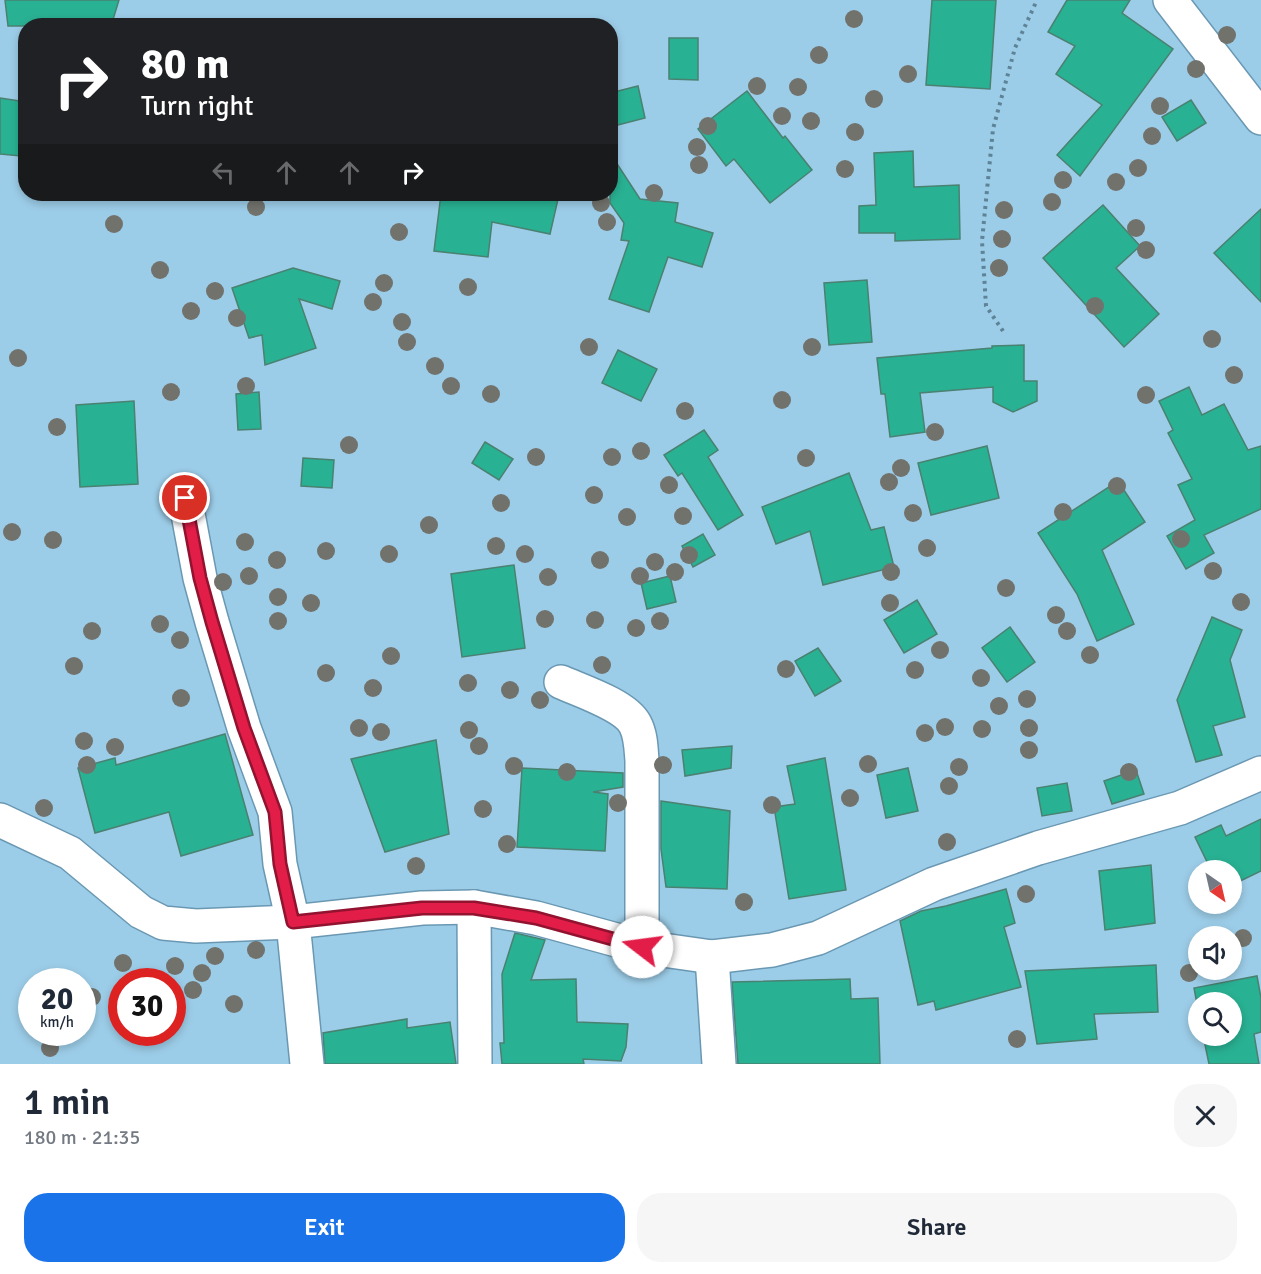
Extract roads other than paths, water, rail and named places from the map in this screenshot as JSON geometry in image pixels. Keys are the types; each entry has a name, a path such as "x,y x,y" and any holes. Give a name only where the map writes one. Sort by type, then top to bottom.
{"street":[{"path":"1170,0 1261,118"},
{"path":"185,498 200,578 212,622 244,728 275,812 280,864 293,922 307,1064"},
{"path":"561,682 617,708 634,721 639,734 642,772 642,947"},
{"path":"0,820 70,853 141,912 163,923 196,926 293,922 422,908 474,908 536,918 642,947 712,957 772,950 818,938 933,884 1038,848 1180,808 1259,770"},
{"path":"474,908 475,1064"},
{"path":"712,957 719,1064"}]}
